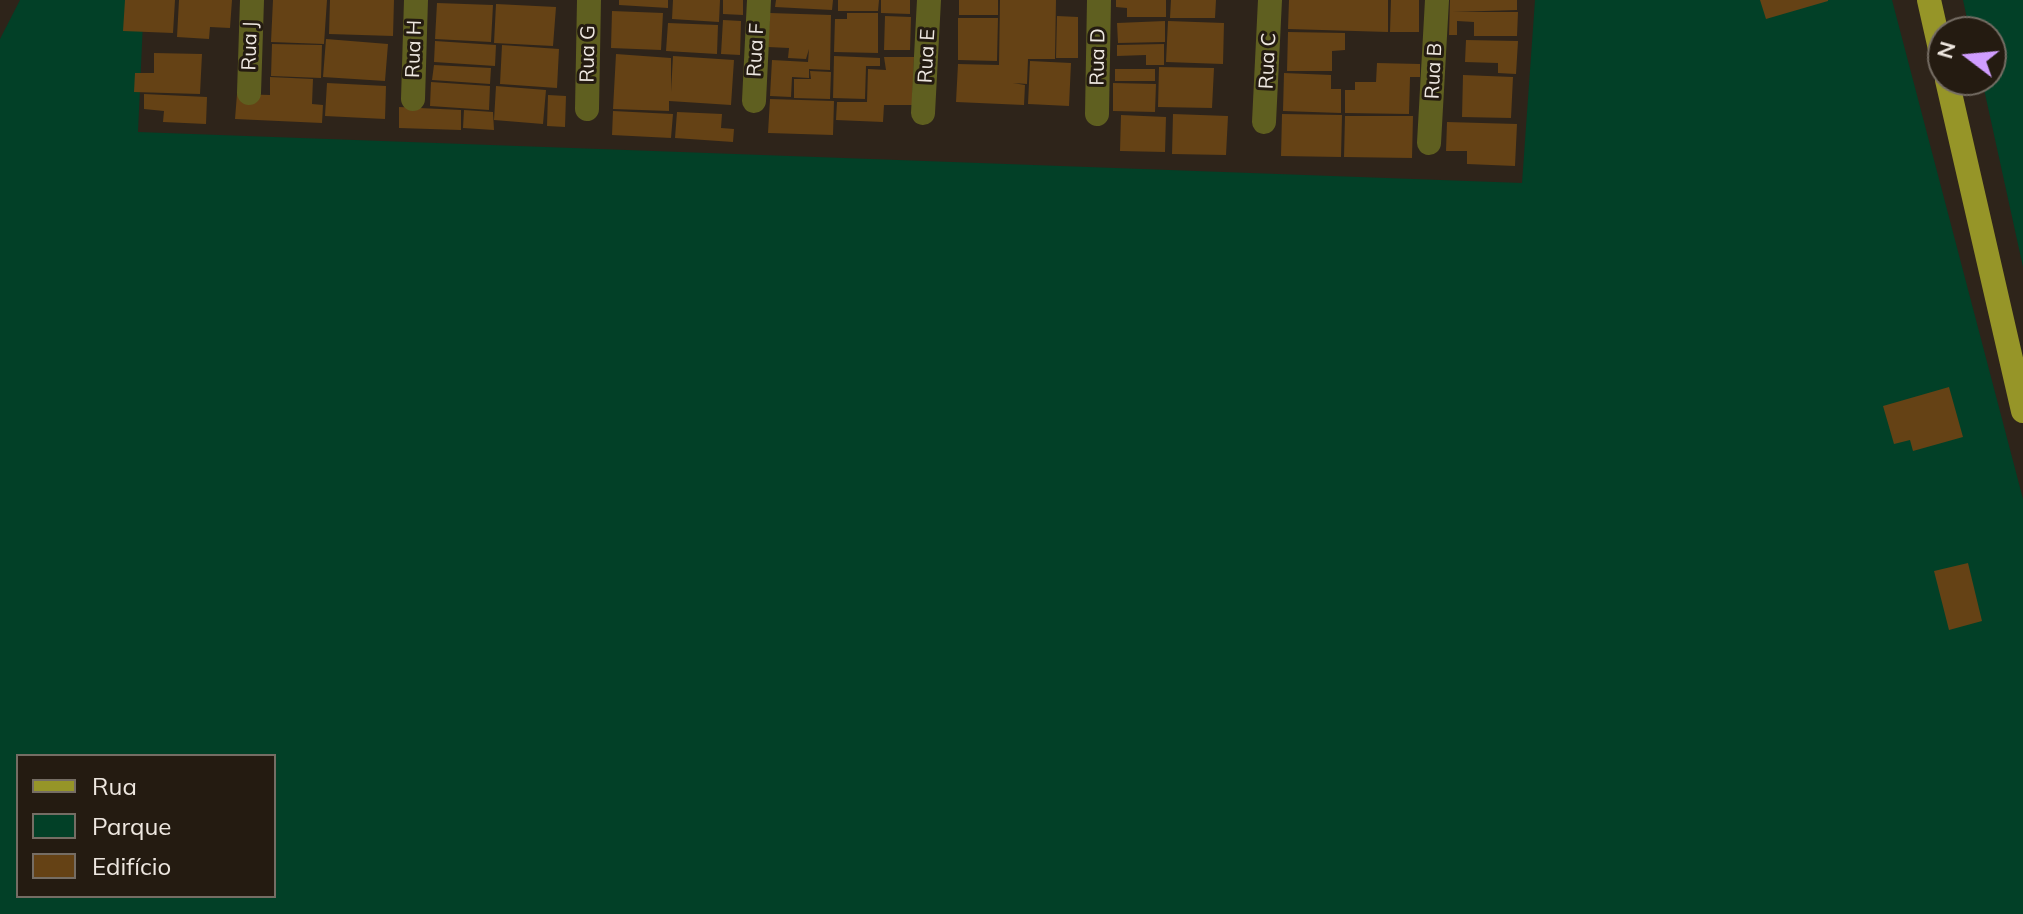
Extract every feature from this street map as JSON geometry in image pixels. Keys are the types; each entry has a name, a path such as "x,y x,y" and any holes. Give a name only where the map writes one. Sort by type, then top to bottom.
{"main road":[{"path":"1951,96 2023,411"}],"street":[{"name":"Rua J","path":"249,93 252,0"},
{"name":"Rua H","path":"413,99 416,0"},
{"name":"Rua G","path":"587,109 589,0"},
{"name":"Rua F","path":"754,101 759,0"},
{"name":"Rua E","path":"923,113 929,0"},
{"name":"Rua D","path":"1097,114 1099,0"},
{"name":"Rua C","path":"1264,122 1270,0"},
{"name":"Rua B","path":"1429,143 1437,0"}],"green space":[{"path":"20,0 144,0 138,132 1522,183 1535,0 1892,0 2023,499 2023,914 0,914 0,39"},
{"path":"1963,0 2023,0 2023,267 1986,96 2007,96 2007,16 1966,16"}],"building":[{"path":"125,0 175,0 173,33 123,31"},
{"path":"179,0 232,0 230,28 210,27 209,39 177,37"},
{"path":"273,0 327,0 324,44 271,42"},
{"path":"330,0 394,0 393,36 329,34"},
{"path":"619,0 668,0 668,8 619,5"},
{"path":"673,0 720,0 719,22 672,19"},
{"path":"723,0 743,0 743,15 723,14"},
{"path":"776,0 833,0 832,10 775,7"},
{"path":"838,0 879,0 878,11 838,11"},
{"path":"881,0 910,0 910,14 881,13"},
{"path":"959,0 998,0 998,15 959,15"},
{"path":"1000,0 1056,0 1055,59 1028,59 1027,84 1013,83 1025,85 1024,105 956,102 958,64 999,65"},
{"path":"1116,0 1166,0 1166,17 1127,17 1127,8 1116,7"},
{"path":"1171,0 1216,0 1215,18 1170,18"},
{"path":"1289,0 1388,0 1388,32 1288,29"},
{"path":"1391,0 1419,0 1419,32 1390,32"},
{"path":"1450,0 1517,0 1517,10 1453,12 1518,12 1517,36 1474,36 1474,22 1457,21 1457,35 1449,35"},
{"path":"1760,0 1828,0 1828,1 1766,19"},
{"path":"437,3 493,5 491,42 435,39"},
{"path":"496,4 556,7 553,46 494,43"},
{"path":"612,11 663,13 661,50 611,48"},
{"path":"770,13 831,15 830,70 809,69 809,78 792,77 791,97 770,96 772,60 808,62 809,49 806,59 788,58 789,48 768,47"},
{"path":"847,13 878,13 878,53 834,52 835,19 847,19"},
{"path":"885,16 911,17 910,50 884,50"},
{"path":"1057,16 1078,17 1078,58 1056,58"},
{"path":"958,18 998,18 997,61 958,60"},
{"path":"723,20 741,21 740,55 721,54"},
{"path":"1165,21 1165,42 1118,43 1117,23"},
{"path":"1168,21 1224,23 1223,64 1166,62"},
{"path":"668,23 718,25 717,54 666,51"},
{"path":"1288,32 1345,33 1345,50 1332,51 1332,71 1287,71"},
{"path":"326,39 388,44 385,81 323,77"},
{"path":"1466,40 1518,41 1516,74 1498,73 1498,63 1465,62"},
{"path":"435,41 496,45 495,66 434,62"},
{"path":"272,44 322,45 321,78 271,76"},
{"path":"1164,44 1164,65 1146,65 1146,55 1117,56 1117,45"},
{"path":"502,45 559,49 557,88 500,84"},
{"path":"154,53 202,54 200,94 134,92 135,73 154,73"},
{"path":"616,54 671,58 671,92 673,56 734,60 731,105 669,101 669,111 613,109"},
{"path":"834,56 880,58 880,66 866,66 865,99 833,98"},
{"path":"884,57 914,57 912,105 884,105 883,122 836,120 837,102 867,102 868,69 886,70"},
{"path":"1030,61 1071,63 1069,106 1028,104"},
{"path":"1377,63 1420,64 1420,77 1410,77 1409,114 1345,113 1345,90 1355,90 1355,82 1376,82"},
{"path":"434,65 491,68 490,84 432,80"},
{"path":"1159,67 1214,68 1212,108 1158,107"},
{"path":"1115,69 1155,69 1155,81 1115,81"},
{"path":"810,71 831,72 830,99 794,98 794,79 811,79"},
{"path":"1284,73 1331,75 1331,89 1341,89 1341,113 1283,111"},
{"path":"1463,75 1513,77 1511,118 1462,117"},
{"path":"270,77 313,79 312,104 323,105 322,123 235,119 237,94 270,95"},
{"path":"431,82 490,86 489,110 430,106"},
{"path":"327,83 386,86 385,119 325,116"},
{"path":"1113,83 1156,84 1155,112 1113,111"},
{"path":"496,86 546,90 543,124 494,120"},
{"path":"144,94 207,97 206,124 163,122 164,111 144,109"},
{"path":"548,95 566,96 565,127 547,126"},
{"path":"770,99 834,101 833,135 768,133"},
{"path":"399,107 461,110 461,130 399,128"},
{"path":"464,110 493,112 494,130 463,128"},
{"path":"613,111 673,114 671,138 612,135"},
{"path":"677,112 722,114 721,128 734,129 733,142 675,138"},
{"path":"1173,114 1228,116 1226,155 1172,154"},
{"path":"1282,114 1342,115 1341,157 1281,156"},
{"path":"1121,115 1166,117 1165,152 1120,151"},
{"path":"1345,116 1413,116 1412,158 1344,157"},
{"path":"1447,122 1517,124 1515,166 1467,164 1467,151 1446,151"},
{"path":"1949,387 1963,437 1913,451 1910,440 1894,444 1883,406"},
{"path":"1968,563 1982,621 1949,630 1934,571"}]}
